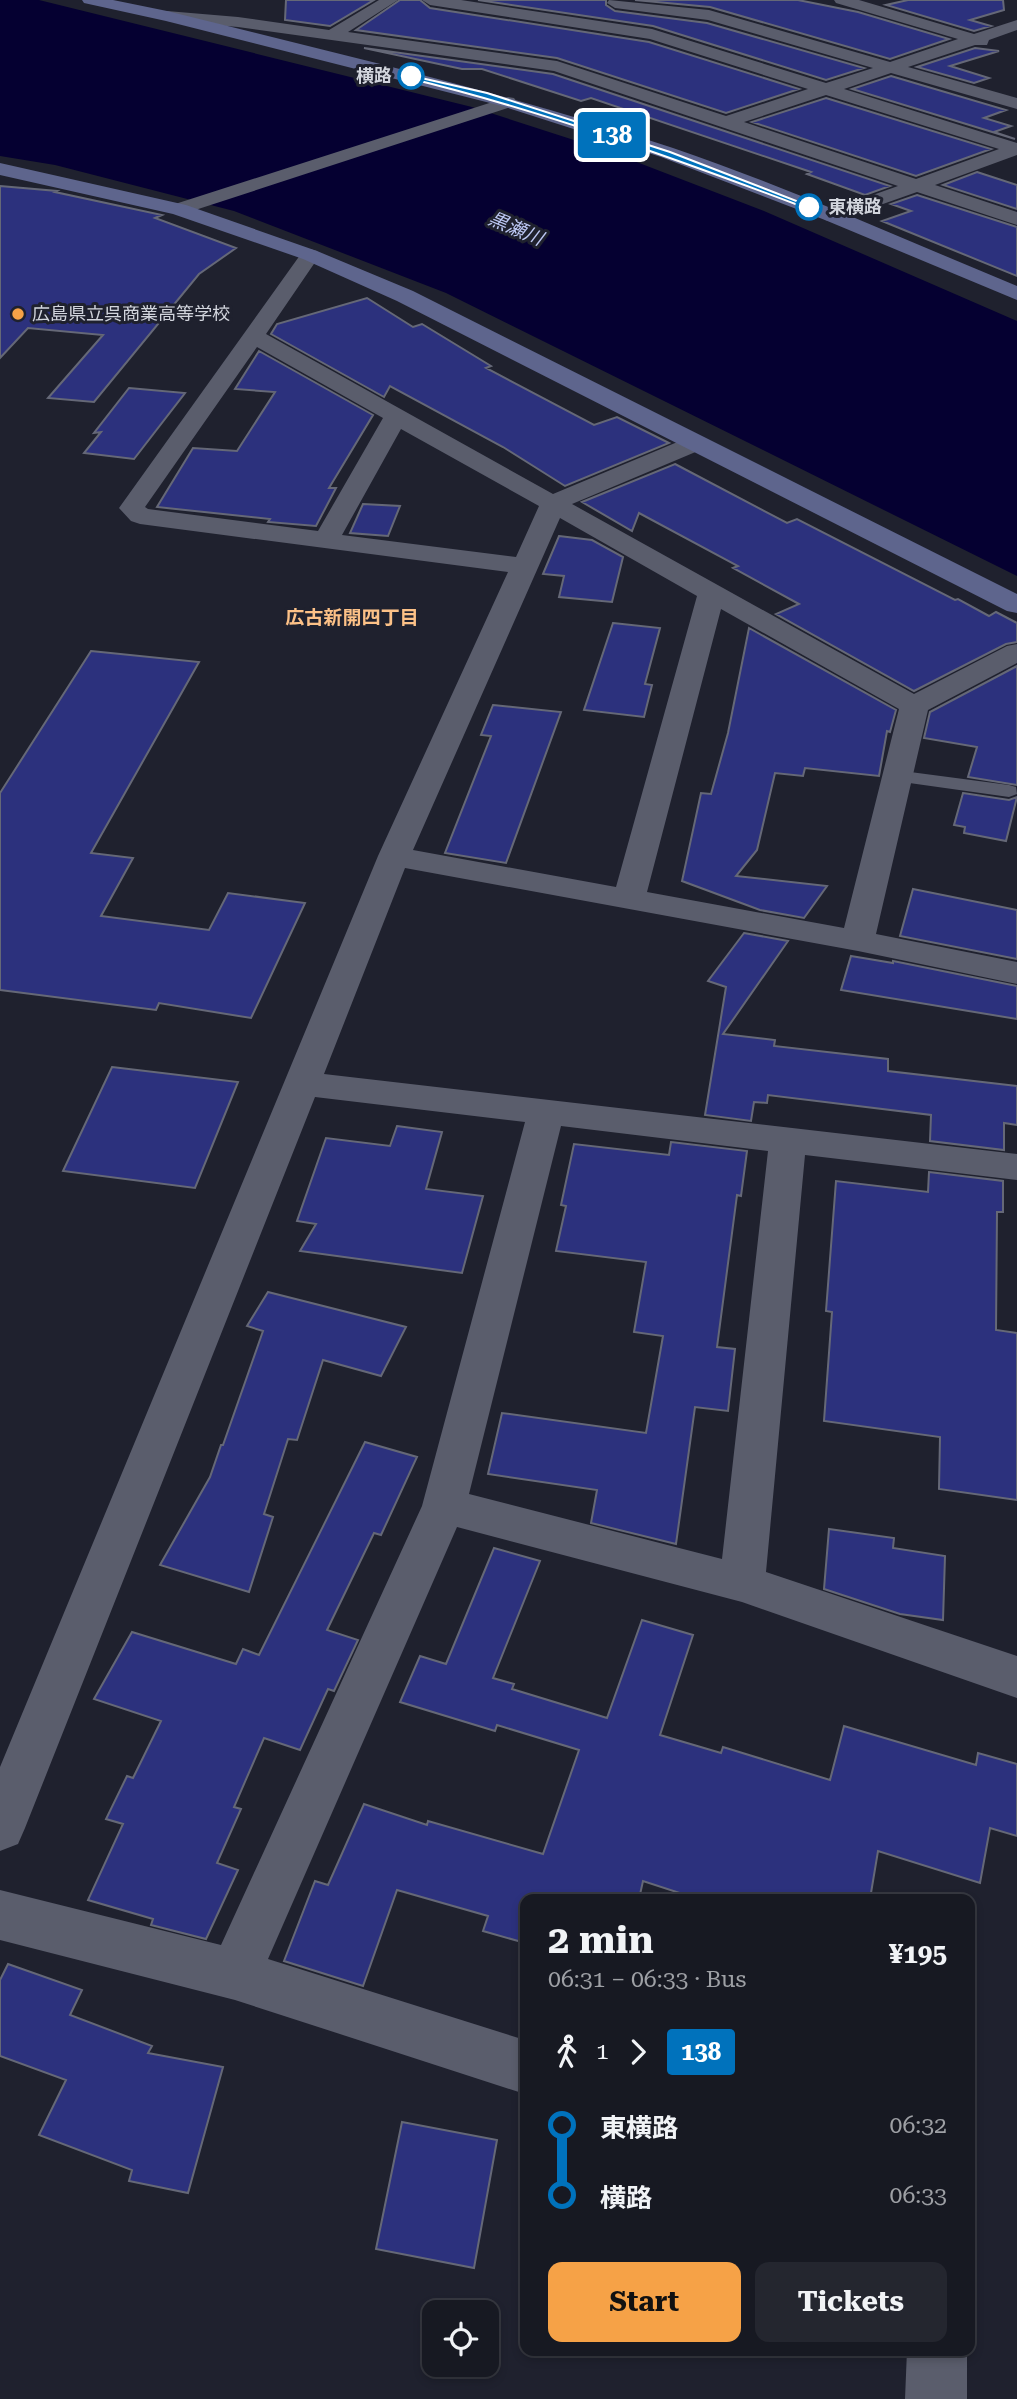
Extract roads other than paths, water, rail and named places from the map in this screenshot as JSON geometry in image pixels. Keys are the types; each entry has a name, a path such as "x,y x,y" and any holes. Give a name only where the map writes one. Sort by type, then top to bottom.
{"street":[{"path":"90,0 167,16 496,101 667,153 832,216 1017,294"},
{"path":"332,34 390,0"},
{"path":"430,0 652,34 1017,149 832,216"},
{"path":"592,0 709,15 1017,104"},
{"path":"842,0 1007,48"},
{"path":"616,46 739,4"},
{"path":"167,16 199,17 569,65 727,122 1017,219"},
{"path":"727,122 1017,25"},
{"path":"185,206 496,101 527,83 569,65"},
{"path":"0,169 185,206 405,296 1017,606"},
{"path":"310,256 132,508 140,516 524,566"},
{"path":"255,337 395,418 553,503 914,706"},
{"path":"327,539 395,418"},
{"path":"0,1828 394,856 553,503 696,443"},
{"path":"629,898 712,594"},
{"path":"858,941 895,776 914,706 1017,652"},
{"path":"394,856 858,941 1017,973"},
{"path":"300,1083 1017,1167"},
{"path":"235,1974 444,1506 546,1112"},
{"path":"742,1583 788,1140"},
{"path":"444,1506 742,1583 1017,1677"},
{"path":"0,1915 235,1974 520,2065"},
{"path":"936,2399 937,2356"}],"lane":[{"path":"895,776 1009,791"}],"water":[{"name":"黒瀬川","path":"0,0 39,0 472,107 608,151 764,211 1017,321 1017,576 446,293 234,211 55,165 0,156"}],"place":[{"name":"横路","path":"411,76"},
{"name":"東横路","path":"809,207"},
{"name":"広島県立呉商業高等学校","path":"18,314"}],"district":[{"name":"広古新開四丁目","path":"352,617"}]}
